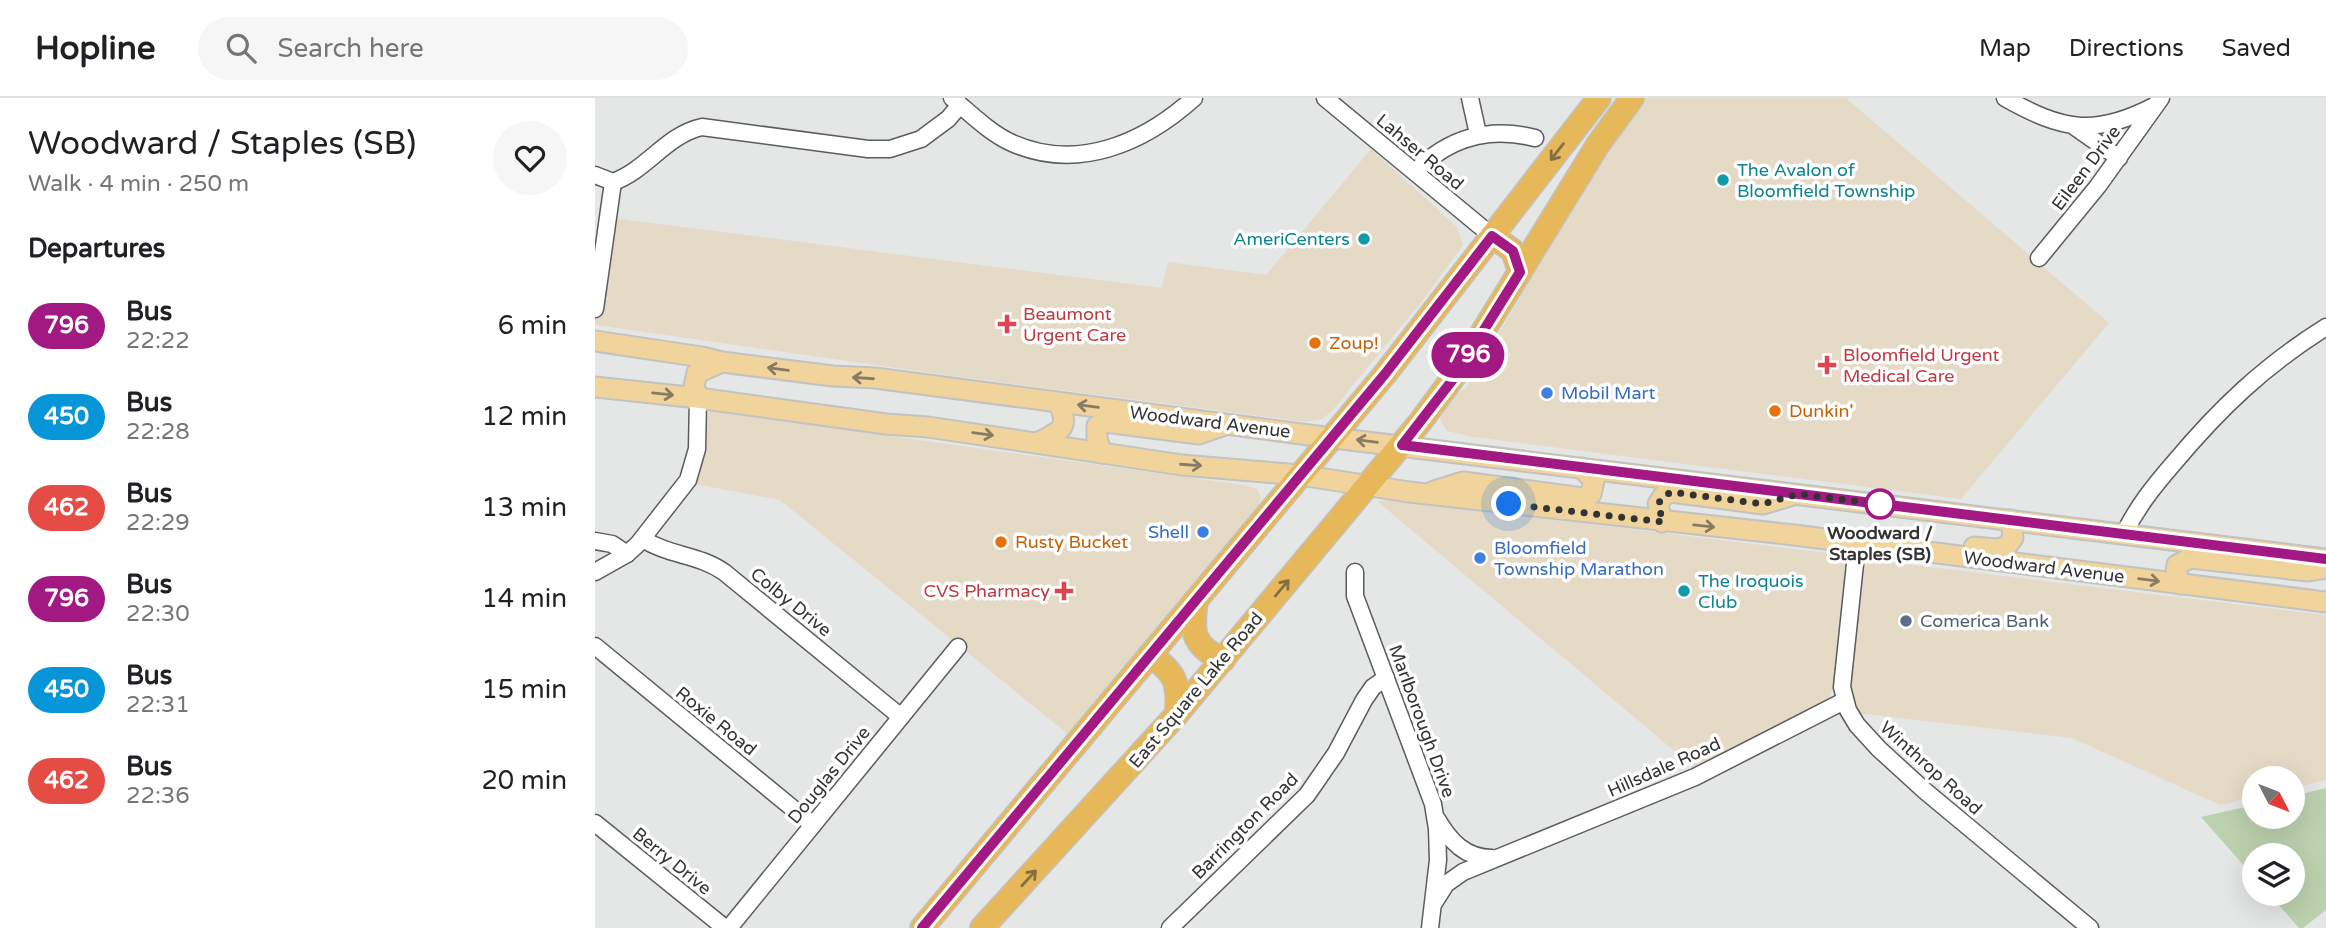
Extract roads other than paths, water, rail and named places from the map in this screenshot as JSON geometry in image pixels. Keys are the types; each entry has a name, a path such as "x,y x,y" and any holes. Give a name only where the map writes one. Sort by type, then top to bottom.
{"highway":[{"path":"922,928 1411,341 1599,98"},
{"name":"East Square Lake Road","path":"982,928 1177,714 1402,445 1454,378 1599,143 1632,98"},
{"path":"1492,236 1513,251 1520,272"},
{"path":"1196,600 1194,627 1197,641 1209,653 1223,660"},
{"path":"1150,655 1168,667 1174,678 1177,714"}],"main road":[{"name":"Woodward Avenue","path":"595,341 722,362 833,376 863,377 2326,559"},
{"path":"698,398 694,386 697,373 722,362"},
{"name":"Woodward Avenue","path":"595,387 928,427 1182,465 1300,475 1426,494 1794,535 2326,602"},
{"path":"1039,442 1057,433 1065,423 1065,416 1058,402"},
{"path":"1102,453 1095,432 1097,426 1105,422 1199,434 1229,424"},
{"path":"1426,494 1463,482 1583,498 1591,494 1594,481 1582,468"},
{"path":"1663,522 1658,504 1671,492 1763,504 1798,494"},
{"path":"1857,545 1881,534 1996,550 2011,544 2011,520"},
{"path":"2181,584 2176,571 2177,565 2190,558 2308,572 2326,568"}],"street":[{"path":"595,175 613,182 635,172 674,138 691,130 716,128 868,149 890,149 911,144 930,134 948,119 956,101 989,129 1013,143 1038,151 1077,155 1104,151 1141,136 1170,118 1194,98"},
{"name":"Lahser Road","path":"1325,98 1492,236"},
{"path":"1470,98 1478,134"},
{"path":"2005,98 2026,109 2084,127 2107,125 2128,119 2159,101"},
{"name":"Eileen Drive","path":"2039,258 2078,212 2159,101"},
{"path":"2071,125 2119,158"},
{"path":"1415,172 1439,150 1478,134 1515,134 1535,138"},
{"path":"595,309 613,182"},
{"path":"2124,534 2147,495 2233,397 2264,370 2326,327"},
{"path":"595,572 627,554 643,539 691,474 697,449 698,398"},
{"name":"Colby Drive","path":"643,539 664,550 692,556 714,565 901,717"},
{"path":"595,541 617,546 627,554"},
{"path":"1844,701 1842,687 1857,545"},
{"name":"Marlborough Drive","path":"1355,572 1355,596 1421,769 1435,814 1438,860 1430,928"},
{"name":"Roxie Road","path":"595,646 813,825"},
{"name":"Douglas Drive","path":"727,928 958,647"},
{"name":"Barrington Road","path":"1170,928 1307,795 1336,753 1364,700 1373,687 1386,678"},
{"name":"Hillsdale Road","path":"1434,903 1448,881 1463,872 1695,777 1844,701"},
{"name":"Winthrop Road","path":"1844,701 1857,725 1913,781 2090,928"},
{"path":"1435,814 1459,847 1474,856 1495,858"},
{"name":"Berry Drive","path":"595,823 727,928"}],"place":[{"name":"The Avalon of Bloomfield Township","path":"1723,180"},
{"name":"AmeriCenters","path":"1364,239"},
{"name":"Beaumont Urgent Care","path":"1007,324"},
{"name":"Zoup!","path":"1315,343"},
{"name":"Bloomfield Urgent Medical Care","path":"1827,365"},
{"name":"Mobil Mart","path":"1547,393"},
{"name":"Dunkin'","path":"1775,411"},
{"name":"Woodward / Staples (SB)","path":"1880,504"},
{"name":"Shell","path":"1203,532"},
{"name":"Rusty Bucket","path":"1001,542"},
{"name":"Bloomfield Township Marathon","path":"1480,558"},
{"name":"CVS Pharmacy","path":"1064,591"},
{"name":"The Iroquois Club","path":"1684,591"},
{"name":"Comerica Bank","path":"1906,621"}]}
